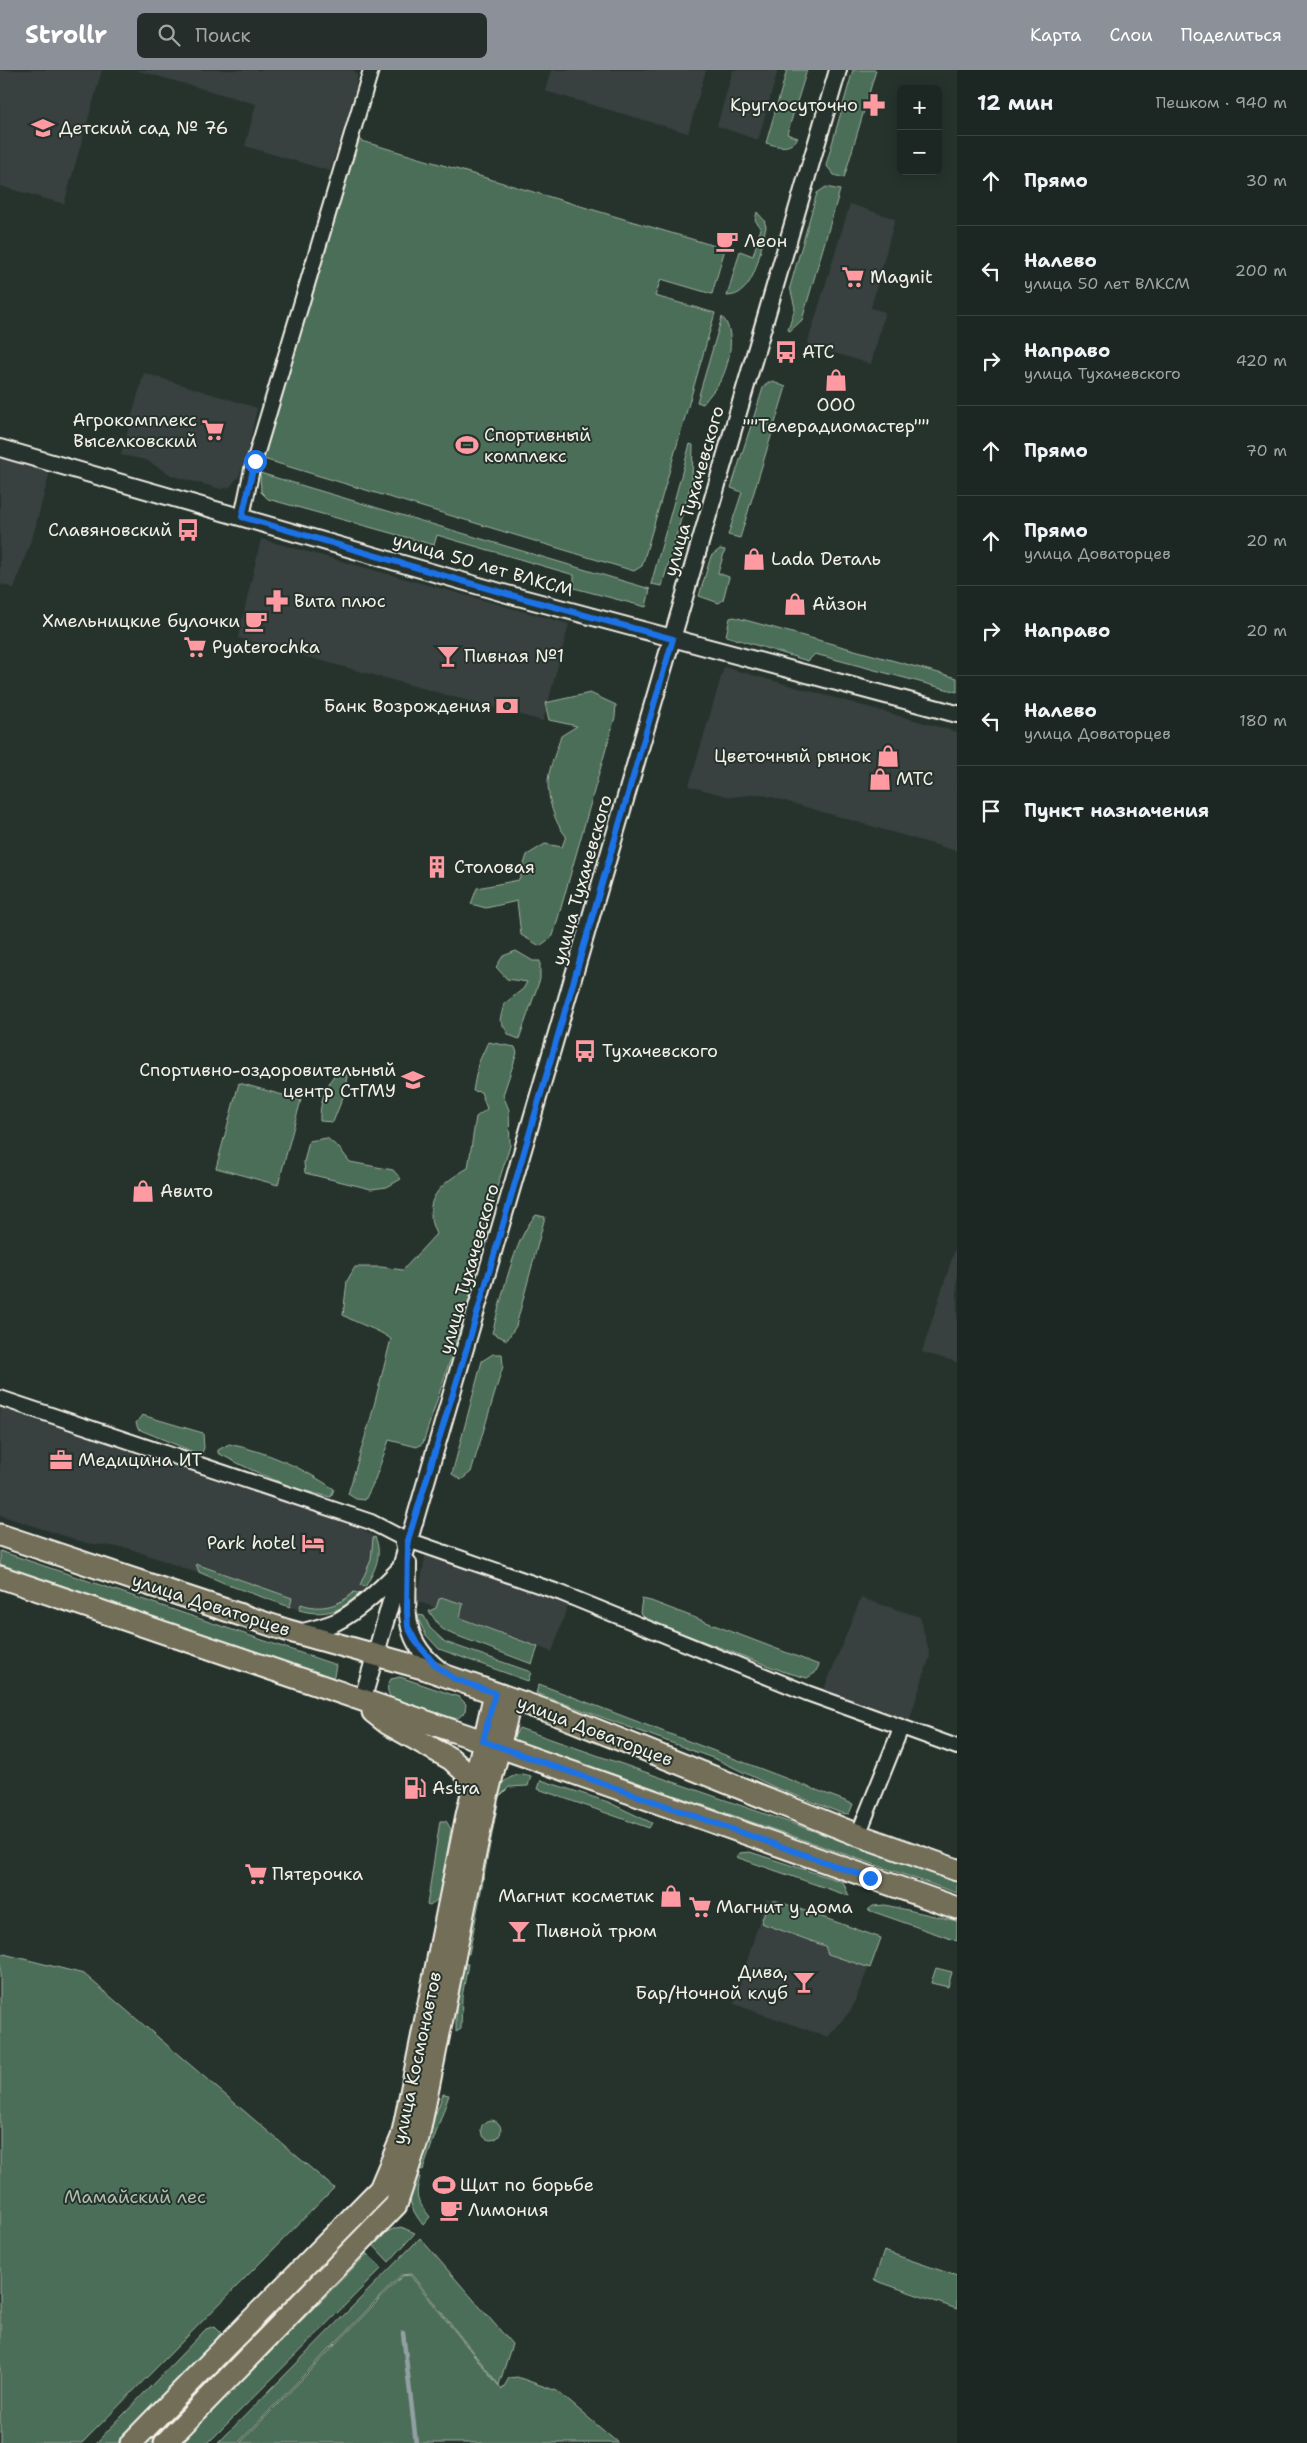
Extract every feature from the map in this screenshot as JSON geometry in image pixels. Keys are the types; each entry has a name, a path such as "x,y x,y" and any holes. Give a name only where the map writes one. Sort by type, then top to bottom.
{"main road":[{"name":"улица Доваторцев","path":"0,1535 299,1634 455,1679 561,1716 858,1835 957,1870"},
{"path":"0,1577 362,1702 490,1737 536,1760 957,1908"},
{"path":"481,1789 490,1737 503,1696"},
{"path":"362,1702 387,1722 451,1759 481,1789"},
{"path":"481,1789 510,1768 536,1760"},
{"name":"улица Космонавтов","path":"132,2443 380,2188 402,2137 481,1789"},
{"name":"улица Космонавтов","path":"165,2443 396,2205 418,2138 481,1789"}],"street":[{"path":"242,517 249,481 347,145 371,70"},
{"name":"улица Тухачевского","path":"362,1702 404,1554 470,1338 838,70"},
{"name":"улица 50 лет ВЛКСМ","path":"0,448 497,591 957,714"},
{"path":"0,1398 371,1522 402,1538 408,1627 427,1657 437,1667 455,1679"},
{"path":"299,1634 344,1617 373,1594 404,1554"},
{"path":"404,1554 570,1596 807,1693 957,1747"},
{"path":"858,1835 901,1728"}],"shaded area":[{"name":"Детский сад № 76","path":"0,70 102,70 64,204 0,186"},
{"path":"136,70 354,70 357,75 356,88 330,171 245,146 256,104"},
{"path":"551,70 706,70 688,133 545,91"},
{"path":"733,70 778,70 758,140 717,126"},
{"path":"850,204 895,219 871,308 885,312 871,364 807,345"},
{"path":"144,373 257,408 246,457 239,476 230,487 221,489 173,476 146,460 121,455"},
{"path":"0,455 43,467 49,475 34,532 14,588 0,584"},
{"path":"261,539 569,624 543,721 238,638"},
{"path":"724,667 957,732 957,851 761,794 730,797 689,786"},
{"path":"957,1243 957,1362 922,1352"},
{"path":"0,1405 359,1527 375,1537 379,1547 372,1576 361,1594 345,1607 324,1613 308,1613 128,1548 86,1543 0,1515"},
{"path":"428,1541 572,1593 552,1652 417,1601"},
{"path":"861,1598 920,1617 930,1656 908,1724 823,1692"},
{"path":"766,1899 881,1938 851,2010 828,2037 734,2004"}],"green space":[{"path":"787,70 807,70 787,134 798,138 788,146 780,146 766,143"},
{"path":"853,70 876,70 844,178 834,175 826,165"},
{"path":"355,139 725,249 712,294 661,279 655,296 715,313 642,566 634,571 260,458"},
{"path":"826,187 840,190 802,320 790,331 788,330 795,308 790,287 817,193"},
{"path":"757,212 764,220 766,227 755,270 751,280 744,288 737,294 727,296 740,251 753,256 761,228 755,220"},
{"path":"722,317 729,330 729,355 722,378 703,404 697,402"},
{"path":"768,382 786,387 740,538 728,535 742,492 731,488 763,388"},
{"path":"690,444 693,445 692,480 662,586 651,584"},
{"path":"260,473 650,589 646,607 574,588 574,575 437,535 434,545 268,499 261,492"},
{"path":"720,549 725,550 718,573 729,577 723,600 719,603 699,596 711,556"},
{"path":"734,617 957,678 957,692 815,654 808,661 726,636 730,618"},
{"path":"590,693 616,705 615,717 553,936 540,946 521,935 517,901 486,908 471,904 477,888 519,880 527,855 545,844 562,847 566,836 552,810 548,781 551,764 561,736 577,726 549,720 545,703"},
{"path":"516,951 533,961 540,961 540,979 519,1039 509,1035 500,1020 504,1004 523,989 527,982 507,979 496,967 503,956"},
{"path":"488,1042 515,1047 517,1053 503,1095 509,1110 510,1146 469,1275 470,1299 423,1443 417,1447 389,1440 374,1482 365,1500 356,1499 348,1494 371,1417 391,1339 343,1315 347,1281 355,1267 381,1267 403,1270 436,1234 430,1212 432,1203 441,1187 468,1168 476,1117 487,1109 481,1092 473,1091 478,1064"},
{"path":"339,1071 348,1072 343,1097 333,1122 320,1121 324,1093 330,1080"},
{"path":"239,1083 301,1100 278,1185 216,1168"},
{"path":"327,1138 340,1149 350,1162 393,1170 401,1179 387,1187 371,1189 305,1173 304,1162 309,1141"},
{"path":"536,1215 545,1217 516,1326 507,1340 492,1333 515,1254 528,1225"},
{"path":"493,1354 502,1354 503,1366 471,1472 461,1480 452,1474 482,1361"},
{"path":"142,1415 203,1433 204,1448 201,1455 138,1429 136,1423"},
{"path":"229,1444 257,1451 297,1467 334,1489 331,1497 273,1480 218,1453 218,1450"},
{"path":"375,1537 378,1550 377,1562 365,1587 360,1585 371,1560 373,1538"},
{"path":"0,1551 336,1665 334,1676 332,1677 0,1564"},
{"path":"196,1564 292,1598 290,1607 231,1586 199,1572"},
{"path":"354,1592 361,1594 347,1605 332,1611 316,1613 299,1610 301,1604 323,1607 336,1604"},
{"path":"444,1598 463,1604 460,1618 538,1647 532,1664 447,1632 440,1627 429,1611 436,1608 439,1599"},
{"path":"642,1599 819,1665 815,1673 807,1678 785,1672 647,1620 640,1613"},
{"path":"418,1615 424,1616 430,1628 445,1642 531,1672 528,1681 439,1649 426,1635"},
{"path":"400,1677 459,1697 466,1704 465,1712 457,1719 391,1698 388,1688 391,1679"},
{"path":"539,1684 853,1804 849,1814 841,1813 774,1787 718,1760 536,1693"},
{"path":"519,1728 957,1881 957,1893 515,1740 514,1737"},
{"path":"523,1774 531,1776 528,1786 509,1787 501,1795 494,1793 506,1780"},
{"path":"541,1780 608,1802 652,1823 649,1828 538,1789"},
{"path":"491,1802 498,1803 469,1954 463,1953"},
{"path":"440,1821 446,1821 451,1829 440,1897 430,1906 427,1905"},
{"path":"750,1852 843,1882 849,1896 736,1857 739,1853"},
{"path":"772,1901 777,1901 881,1938 870,1968 828,1954 825,1946 761,1923 767,1905"},
{"path":"885,1905 957,1921 957,1941 868,1910 873,1906"},
{"name":"Мамайский лес","path":"0,1953 84,1974 334,2188 82,2443 0,2443"},
{"path":"462,1963 468,1964 462,1997 461,2029 456,2032 456,1996"},
{"path":"936,1968 952,1972 948,1987 931,1983"},
{"path":"443,2094 449,2095 423,2170 416,2167"},
{"path":"491,2120 498,2123 501,2130 498,2137 491,2140 484,2137 481,2130 484,2123"},
{"path":"413,2175 420,2177 417,2190 418,2199 430,2217 423,2225 410,2202"},
{"path":"357,2226 364,2233 157,2443 143,2443"},
{"path":"401,2227 415,2233 389,2262 373,2245 389,2231"},
{"path":"420,2238 512,2344 499,2385 411,2274 401,2275 238,2443 218,2443"},
{"path":"884,2251 957,2276 957,2309 874,2280"},
{"path":"367,2254 382,2268 208,2443 181,2443"},
{"path":"410,2275 502,2390 509,2378 517,2377 557,2391 618,2443 240,2443 402,2276"},
{"path":"215,2326 221,2332 199,2364 121,2443 96,2443 206,2329"}],"waterway":[{"path":"403,2333 416,2443"}],"place":[{"name":"Круглосуточно","path":"874,105"},
{"name":"Детский сад № 76","path":"43,128"},
{"name":"Леон","path":"727,241"},
{"name":"Magnit","path":"853,277"},
{"name":"АТС","path":"786,352"},
{"name":"ООО \"\"Телерадиомастер\"\"","path":"836,380"},
{"name":"Агрокомплекс Выселковский","path":"213,430"},
{"name":"Спортивный комплекс","path":"467,445"},
{"name":"Славяновский","path":"188,530"},
{"name":"Lada Dеталь","path":"754,559"},
{"name":"Вита плюс","path":"277,601"},
{"name":"Айзон","path":"795,604"},
{"name":"Хмельницкие булочки","path":"256,621"},
{"name":"Pyaterochka","path":"195,647"},
{"name":"Пивная №1","path":"448,656"},
{"name":"Банк Возрождения","path":"507,706"},
{"name":"Цветочный рынок","path":"888,756"},
{"name":"МТС","path":"880,779"},
{"name":"Столовая","path":"437,867"},
{"name":"Тухачевского","path":"585,1051"},
{"name":"Спортивно-оздоровительный центр СтГМУ","path":"413,1080"},
{"name":"Авито","path":"143,1191"},
{"name":"Медицина ИТ","path":"61,1460"},
{"name":"Park hotel","path":"313,1543"},
{"name":"Astra","path":"415,1788"},
{"name":"Пятерочка","path":"256,1874"},
{"name":"Магнит косметик","path":"671,1896"},
{"name":"Магнит у дома","path":"700,1907"},
{"name":"Пивной трюм","path":"519,1931"},
{"name":"Дива, Бар/Ночной клуб","path":"804,1982"},
{"name":"Щит по борьбе","path":"444,2185"},
{"name":"Лимония","path":"451,2210"}],"route":[{"path":"255,461 242,517 507,594 673,639 470,1338 408,1540 408,1627 416,1642 437,1667 455,1679 495,1693 483,1741 870,1878"}]}
